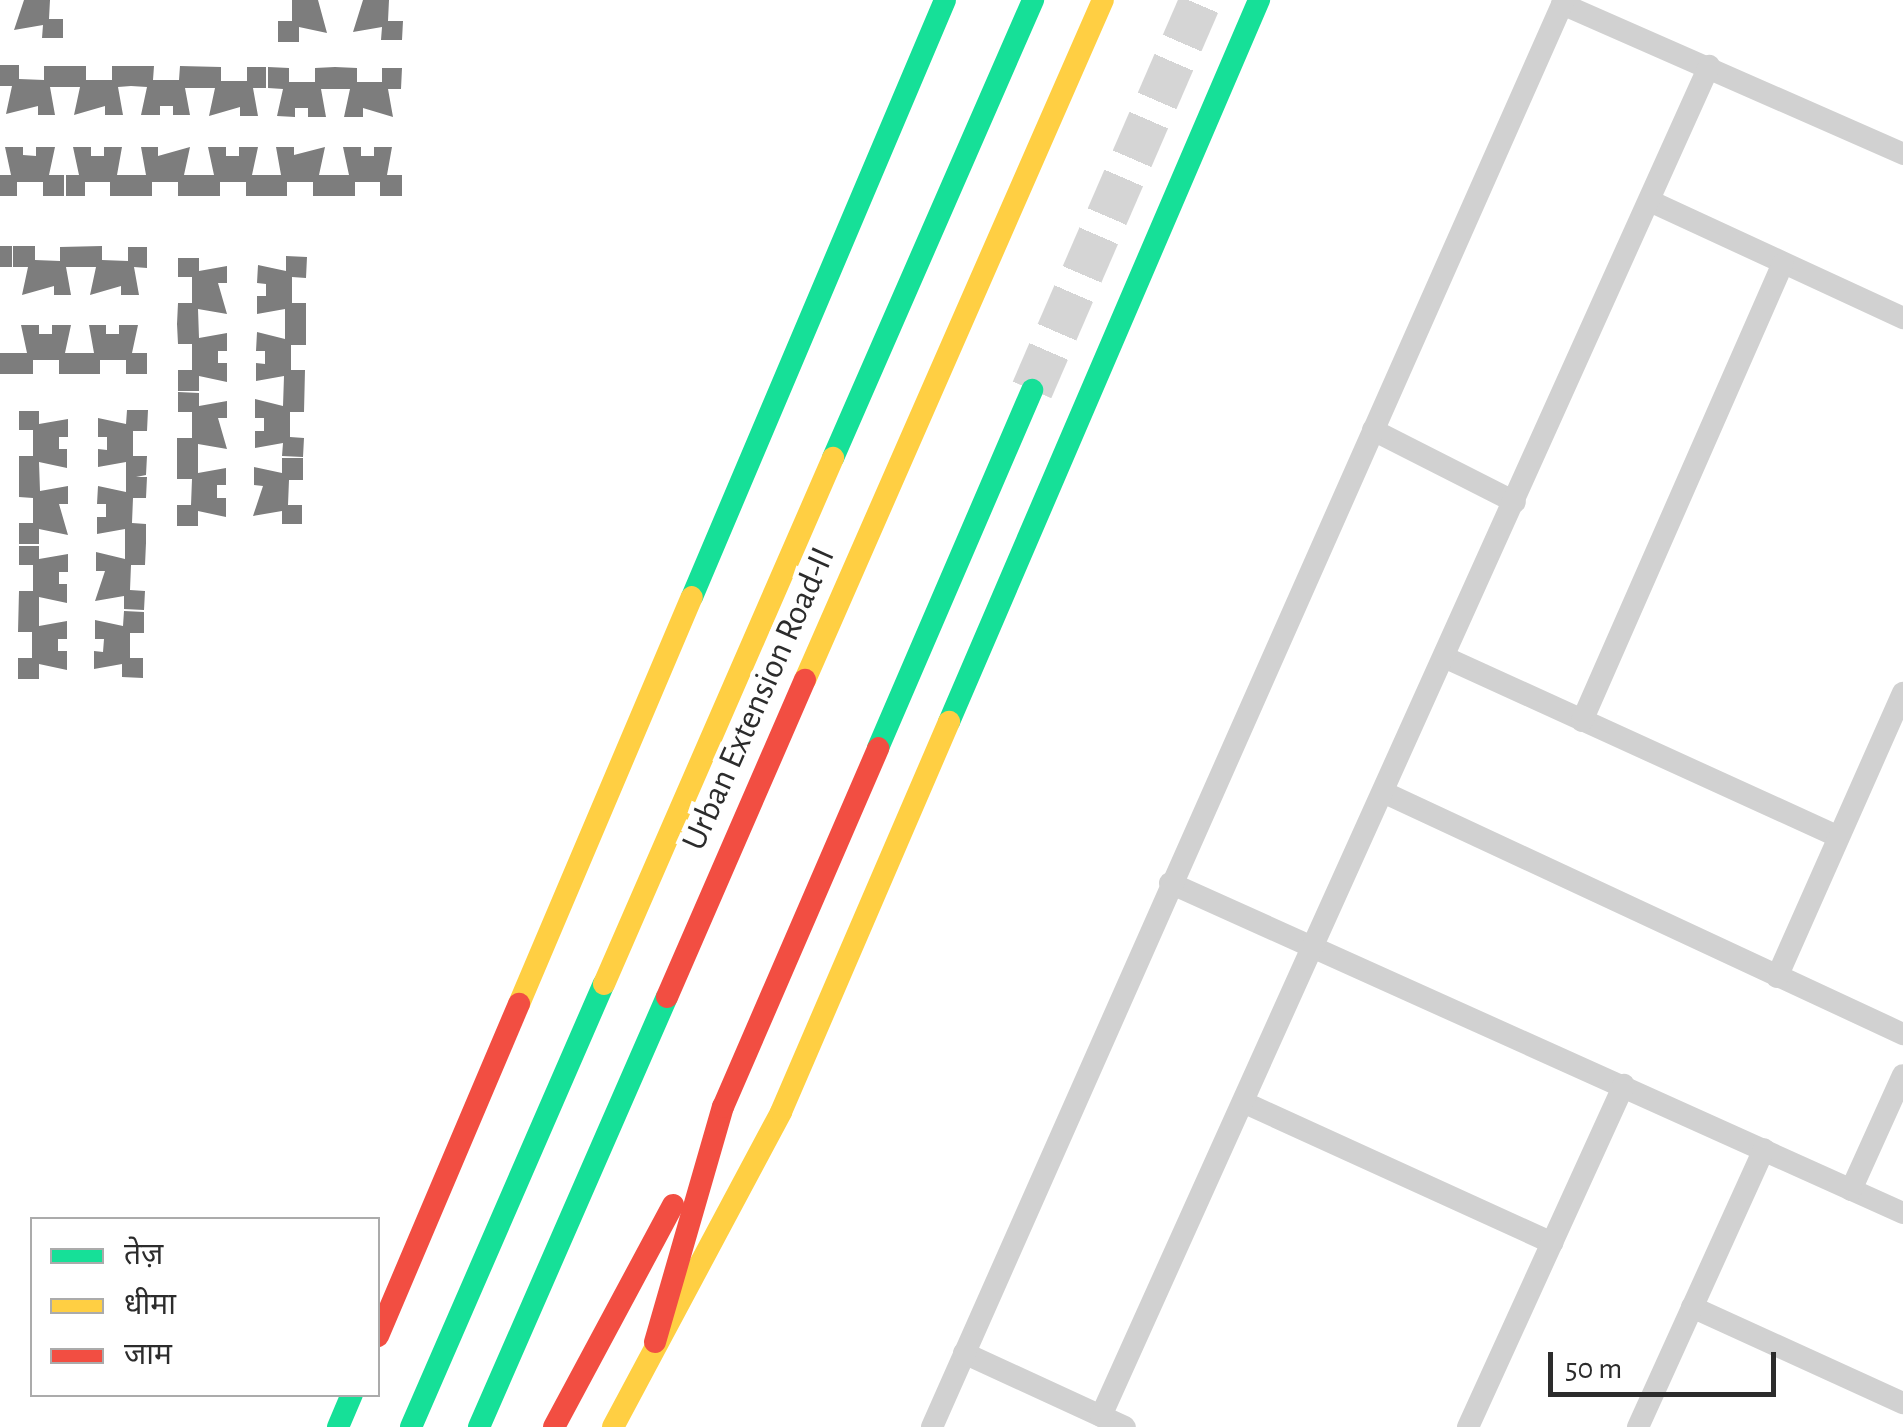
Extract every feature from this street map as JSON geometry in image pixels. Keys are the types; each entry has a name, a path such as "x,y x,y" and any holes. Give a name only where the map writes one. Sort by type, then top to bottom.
{"main road":[{"path":"380,1331 945,0"},
{"name":"Urban Extension Road-II","path":"411,1427 1033,0"},
{"name":"Urban Extension Road-II","path":"479,1427 1103,0"},
{"path":"613,1427 781,1112 1259,0"},
{"path":"554,1427 622,1308 723,1106 1032,390"},
{"path":"655,1342 723,1106"},
{"path":"338,1427 351,1397"}],"street":[{"path":"932,1427 1563,2 1903,154"},
{"path":"1101,1416 1652,202 1709,66"},
{"path":"1652,202 1903,318"},
{"path":"1582,720 1783,264"},
{"path":"1373,430 1514,502"},
{"path":"1444,657 1836,836"},
{"path":"1776,977 1903,692"},
{"path":"1383,792 1903,1034"},
{"path":"1170,883 1903,1213"},
{"path":"1851,1190 1903,1075"},
{"path":"1468,1427 1624,1086"},
{"path":"1243,1102 1552,1244"},
{"path":"1638,1427 1764,1149"},
{"path":"1692,1307 1903,1403"},
{"path":"964,1353 1125,1427"}],"building":[{"path":"24,0 50,0 49,19 63,19 63,38 42,38 43,25 14,30"},
{"path":"292,0 318,0 327,33 299,27 299,42 278,42 278,21 292,21"},
{"path":"363,0 389,0 388,21 403,21 402,40 381,40 382,27 353,32"},
{"path":"0,65 19,65 19,79 44,80 44,66 86,66 86,80 112,80 112,66 154,66 153,80 179,80 180,66 221,67 221,81 247,81 247,67 266,67 266,88 253,88 258,116 240,116 240,107 209,116 215,88 185,88 190,115 173,115 173,106 160,106 160,115 141,115 147,87 131,86 118,87 123,115 105,115 105,106 74,115 80,87 50,87 55,115 38,115 38,106 6,114 12,86 0,86"},
{"path":"268,67 289,68 289,82 315,82 315,68 335,67 357,68 357,82 382,82 382,68 402,68 401,89 388,89 393,117 363,108 363,117 344,117 350,89 321,89 326,117 308,117 308,108 295,108 295,117 277,116 283,89 268,88"},
{"path":"5,147 23,147 23,155 36,156 36,147 55,147 49,175 64,175 64,196 43,196 43,182 17,182 17,196 0,196 0,175 11,175"},
{"path":"73,147 91,147 91,156 104,156 104,147 122,147 117,175 146,175 141,147 158,147 158,156 190,147 184,175 214,175 208,147 226,147 226,156 239,156 239,147 258,147 252,175 281,175 276,147 294,147 294,155 325,147 319,175 349,175 343,147 361,147 361,156 374,156 374,147 392,147 387,175 402,175 402,196 380,196 380,182 355,182 355,196 313,196 313,182 287,182 287,196 246,196 246,182 220,182 220,196 178,196 178,182 152,182 152,196 110,196 110,182 85,182 85,196 66,196 66,175 79,175"},
{"path":"0,246 12,246 12,267 0,267"},
{"path":"13,246 35,246 35,260 60,261 60,247 102,246 102,260 128,261 128,247 147,247 147,268 134,267 139,295 121,295 121,286 90,295 96,267 66,267 71,295 54,295 54,286 22,295 28,267 13,267"},
{"path":"286,256 307,257 306,278 292,277 292,303 306,303 306,345 291,345 291,370 305,370 304,412 290,412 290,437 304,438 303,457 282,456 283,443 255,448 255,431 264,431 264,418 255,418 255,399 283,406 284,376 256,381 256,363 265,364 265,351 256,351 257,332 285,339 285,309 257,314 257,296 266,296 266,284 257,283 258,265 286,271"},
{"path":"178,258 199,258 199,271 227,266 227,283 218,283 227,314 198,309 199,338 227,333 227,351 218,351 218,363 227,363 227,382 199,376 199,391 178,391 178,370 192,370 192,344 178,344 177,324 178,303 192,303 192,277 178,277"},
{"path":"21,325 39,325 39,334 52,334 52,325 71,325 65,353 94,353 89,325 106,325 106,334 119,334 119,325 138,325 132,353 147,353 147,374 126,374 126,360 100,360 100,374 59,374 59,360 33,360 33,374 0,374 0,353 27,353"},
{"path":"178,392 199,393 199,406 227,401 227,418 218,418 227,449 198,444 198,473 226,468 226,485 217,485 217,498 226,498 226,517 198,511 198,526 177,526 177,505 191,505 192,479 177,479 177,438 192,438 192,412 178,412"},
{"path":"127,410 148,410 147,431 133,431 133,456 147,456 146,475 136,477 147,477 146,498 133,498 132,523 146,524 146,543 145,565 131,565 130,590 145,591 144,610 124,609 124,596 95,601 105,571 96,571 96,552 125,559 125,529 97,534 97,517 106,517 106,504 97,504 98,486 126,492 126,462 98,467 98,449 107,450 107,437 98,437 98,418 126,424"},
{"path":"19,411 39,411 39,424 68,419 68,437 59,437 59,449 67,449 67,468 39,462 40,491 68,486 68,504 59,504 68,535 39,529 39,544 19,544 19,523 33,523 33,498 19,497 19,456 33,456 33,430 19,430"},
{"path":"282,458 303,458 303,480 289,480 288,505 302,505 302,524 282,524 282,511 253,516 263,486 254,485 254,467 282,473"},
{"path":"19,546 39,546 39,559 68,554 68,572 59,572 59,584 67,584 67,603 39,597 39,626 67,621 67,639 58,639 58,651 67,651 67,670 39,664 39,679 18,679 18,658 32,658 32,632 18,632 19,591 33,591 33,565 19,565"},
{"path":"124,611 144,612 144,633 130,633 130,658 143,658 143,678 122,677 122,664 94,669 94,651 103,652 104,639 95,639 95,620 123,626"}],"tunnel":[{"path":"1032,390 1201,0"}],"traffic: fast":[{"path":"692,597 945,0"},
{"path":"833,458 1033,0"},
{"path":"949,722 1259,0"},
{"path":"878,748 1032,390"},
{"path":"411,1427 604,984"},
{"path":"479,1427 667,997"},
{"path":"338,1427 351,1397"}],"traffic: slow":[{"path":"805,680 1103,0"},
{"path":"604,984 833,458"},
{"path":"519,1004 692,597"},
{"path":"613,1427 781,1112 949,722"}],"traffic: jam":[{"path":"667,997 805,680"},
{"path":"655,1342 723,1107 878,748"},
{"path":"380,1331 519,1004"},
{"path":"554,1427 673,1205"}]}
